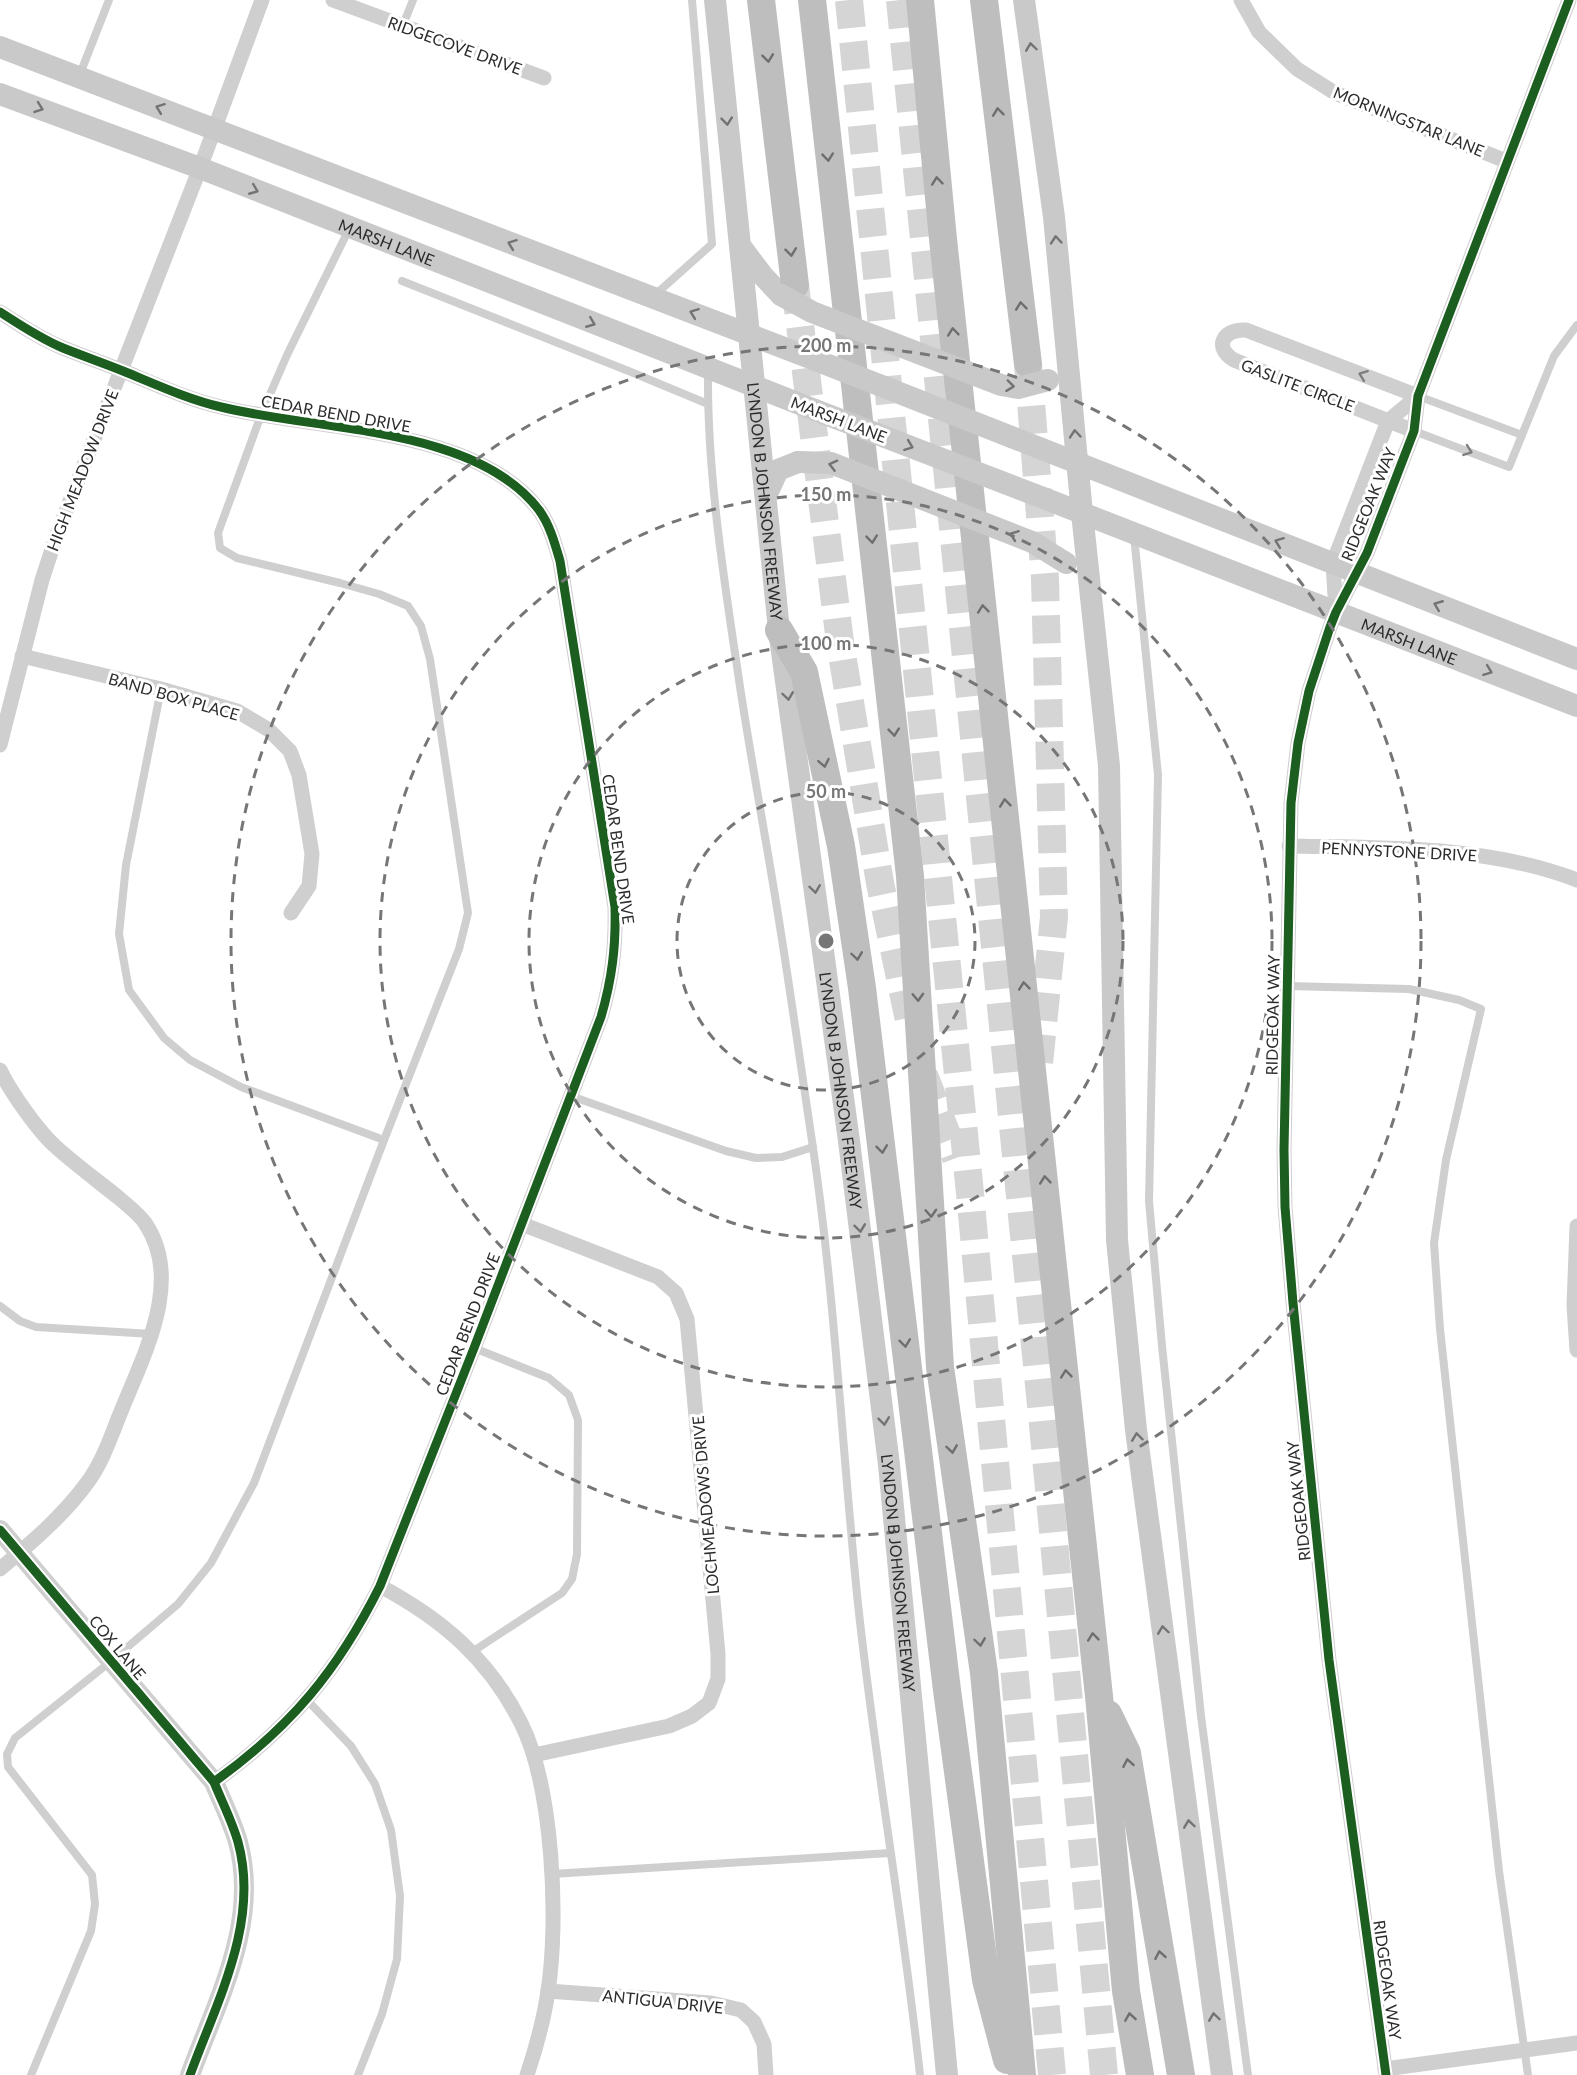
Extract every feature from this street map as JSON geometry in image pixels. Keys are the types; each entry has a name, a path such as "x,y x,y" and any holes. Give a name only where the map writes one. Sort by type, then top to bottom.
{"highway":[{"path":"760,0 788,290"},
{"path":"812,0 910,876 940,1367 984,1673 1022,2075"},
{"path":"920,0 944,251 1099,1696 1126,1991 1140,2075"},
{"path":"984,0 1038,372"},
{"path":"778,630 804,672 841,846 862,988 945,1678 985,1969 1011,2075"},
{"path":"1099,1696 1127,1753 1181,2075"}],"main road":[{"name":"LYNDON B JOHNSON FREEWAY","path":"715,0 778,630 849,1141 889,1465 947,2075"},
{"path":"1024,0 1054,217 1109,766 1117,1240 1136,1430 1222,2075"},
{"path":"0,47 749,334 1577,659"},
{"name":"MARSH LANE","path":"0,93 200,168 754,387 1577,706"},
{"path":"740,246 763,276 788,290 812,312 1001,385 1018,388 1067,353"},
{"path":"765,498 778,470 798,462 831,462 1032,542 1066,562 1091,593"}],"street":[{"name":"HIGH MEADOW DRIVE","path":"0,745 42,580 56,537 200,168 262,0"},
{"name":"RIDGECOVE DRIVE","path":"333,0 544,78"},
{"name":"MORNINGSTAR LANE","path":"1241,0 1259,32 1274,47 1297,69 1335,93 1506,161"},
{"name":"RIDGEOAK WAY","path":"1385,2072 1329,1660 1285,1206 1290,803 1298,743 1309,691 1336,612 1368,553 1414,431 1418,396 1569,0"},
{"name":"CEDAR BEND DRIVE","path":"0,312 26,329 61,347 182,395 221,407 378,433 446,450 488,466 519,489 540,511 552,533 560,561 615,907 616,942 610,985 601,1017 380,1586 362,1622 332,1669 307,1700 265,1743 214,1782"},
{"name":"GASLITE CIRCLE","path":"1414,431 1234,360 1226,355 1223,348 1224,340 1229,333 1246,330 1418,396"},
{"name":"RIDGEOAK WAY","path":"1336,612 1333,563 1388,421 1418,396"},
{"name":"BAND BOX PLACE","path":"22,656 161,689 237,711 269,730 290,751 299,776 312,854 309,886 291,913"},
{"name":"PENNYSTONE DRIVE","path":"1289,846 1420,850 1486,856 1577,880"},
{"path":"0,1070 8,1086 54,1145 145,1222 154,1240 161,1279 159,1306 152,1334 105,1450 89,1481 60,1516 0,1569"},
{"name":"LOCHMEADOWS DRIVE","path":"522,1224 658,1278 676,1293 687,1319 718,1654 718,1679 708,1703 692,1716 669,1726 534,1755"},
{"path":"1577,1227 1574,1306 1577,1350"},
{"name":"COX LANE","path":"0,1530 214,1782 238,1843 244,1877 243,1914 236,1952 190,2075"},
{"path":"380,1586 429,1614 472,1652 496,1683 521,1722 534,1755 546,1815 552,1874 552,1936 548,1991 527,2075"},
{"name":"ANTIGUA DRIVE","path":"548,1991 711,2003 741,2010 754,2022 764,2044 766,2075"},
{"path":"1385,2072 1524,2049 1577,2043"}],"lane":[{"path":"79,77 109,0"},
{"path":"403,25 413,0"},
{"path":"652,297 712,244 692,0"},
{"path":"31,2075 91,1931 95,1904 92,1875 8,1767 7,1754 15,1738 111,1662 178,1604 212,1563 234,1523 254,1483 459,949 468,913 430,659 421,626 408,606 379,594 340,583 237,558 220,548 218,533 261,415 350,228"},
{"path":"402,281 708,404"},
{"path":"1414,431 1509,466 1554,356 1577,325"},
{"path":"708,369 708,404 722,564 813,1147 859,1609 920,2075"},
{"path":"1418,396 1522,435"},
{"path":"1134,533 1158,775 1149,1202 1161,1346 1197,1680 1248,2075"},
{"path":"161,689 126,865 119,934 129,990 164,1038 190,1060 241,1087 384,1140"},
{"path":"1287,986 1409,989 1459,1000 1482,1009 1446,1160 1434,1243 1440,1329 1498,1859 1528,2075"},
{"path":"571,1096 726,1151 756,1158 782,1157 813,1147"},
{"path":"0,1306 20,1322 36,1328 152,1334"},
{"path":"472,1652 562,1593 572,1579 577,1554 578,1420 569,1395 549,1378 474,1348"},
{"path":"307,1700 351,1746 375,1784 391,1830 400,1896 397,1959 382,2014 358,2075"},
{"path":"552,1874 890,1852"}],"tunnel":[{"path":"849,0 970,1193 1052,2075"},
{"path":"900,0 1043,1425 1104,2075"},
{"path":"795,285 840,642 880,883 910,1025"},
{"path":"1028,364 1045,579 1054,917 1038,1073"},
{"path":"924,1075 956,1158"}],"cycle path":[{"path":"1386,2075 1329,1660 1285,1207 1284,1150 1291,803 1298,743 1309,691 1330,627 1367,553 1414,431 1418,396 1569,0"},
{"path":"0,312 55,344 196,400 260,415 392,436 436,447 476,462 511,482 543,516 560,561 615,907 612,963 601,1017 380,1586 347,1644 310,1695 267,1740 214,1782"},
{"path":"0,1530 214,1782 236,1834 243,1872 244,1902 240,1931 223,1990 190,2075"}]}
